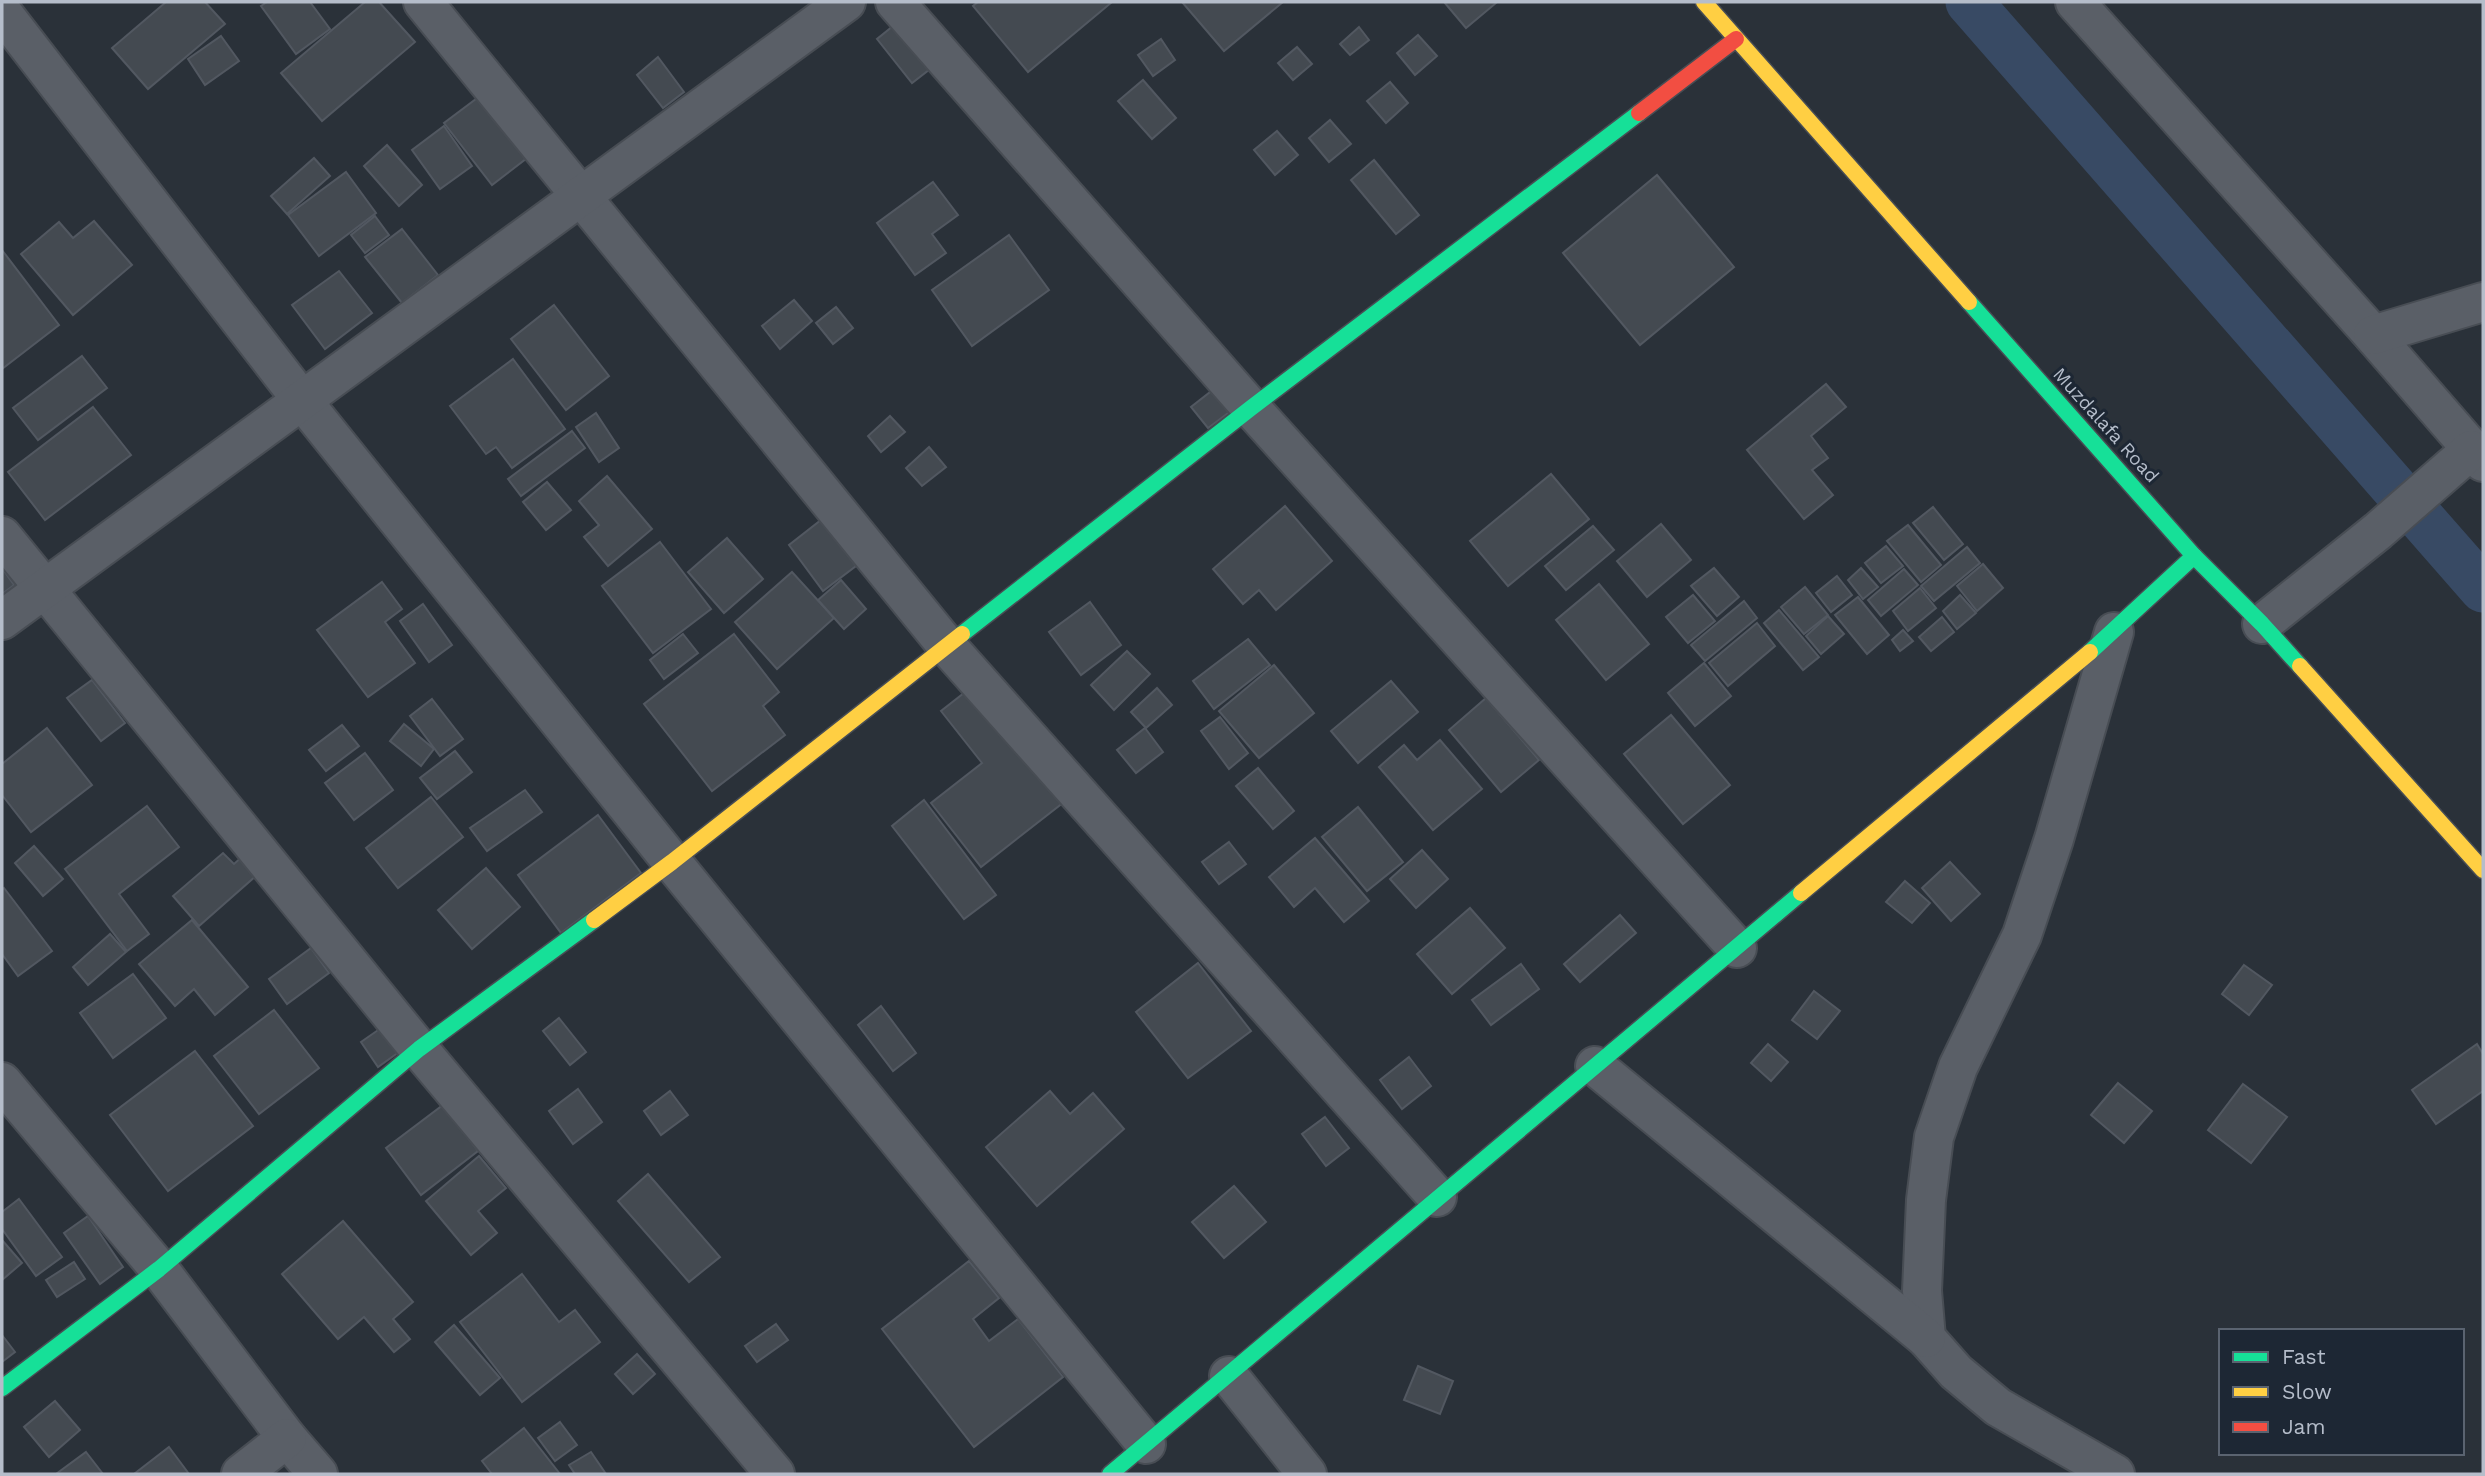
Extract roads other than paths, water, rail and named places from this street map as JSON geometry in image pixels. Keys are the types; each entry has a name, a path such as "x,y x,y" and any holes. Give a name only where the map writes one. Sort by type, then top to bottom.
{"street":[{"path":"423,2 947,646 1437,1197"},
{"path":"2,620 846,2"},
{"path":"895,2 1251,408 1737,948"},
{"name":"Muzdalafa Road","path":"1704,2 2194,556 2262,624 2483,870"},
{"path":"2075,2 2373,335 2471,458 2393,517 2262,624"},
{"path":"2,12 301,399 672,862 1146,1444"},
{"path":"2,1388 159,1269 419,1049 672,862 1251,408 1737,39"},
{"path":"2373,335 2483,302"},
{"path":"2,536 419,1049 775,1474"},
{"path":"1110,1474 2113,632 2194,556"},
{"path":"1926,1338 1923,1250 1934,1137 1958,1067 2022,935 2054,839 2113,632"},
{"path":"1595,1066 1926,1338 1956,1372 1998,1407 2115,1474"},
{"path":"2,1082 159,1269 318,1474"},
{"path":"1229,1376 1307,1474"},
{"path":"241,1474 288,1438"}],"waterway":[{"path":"1969,2 2483,589"}]}
